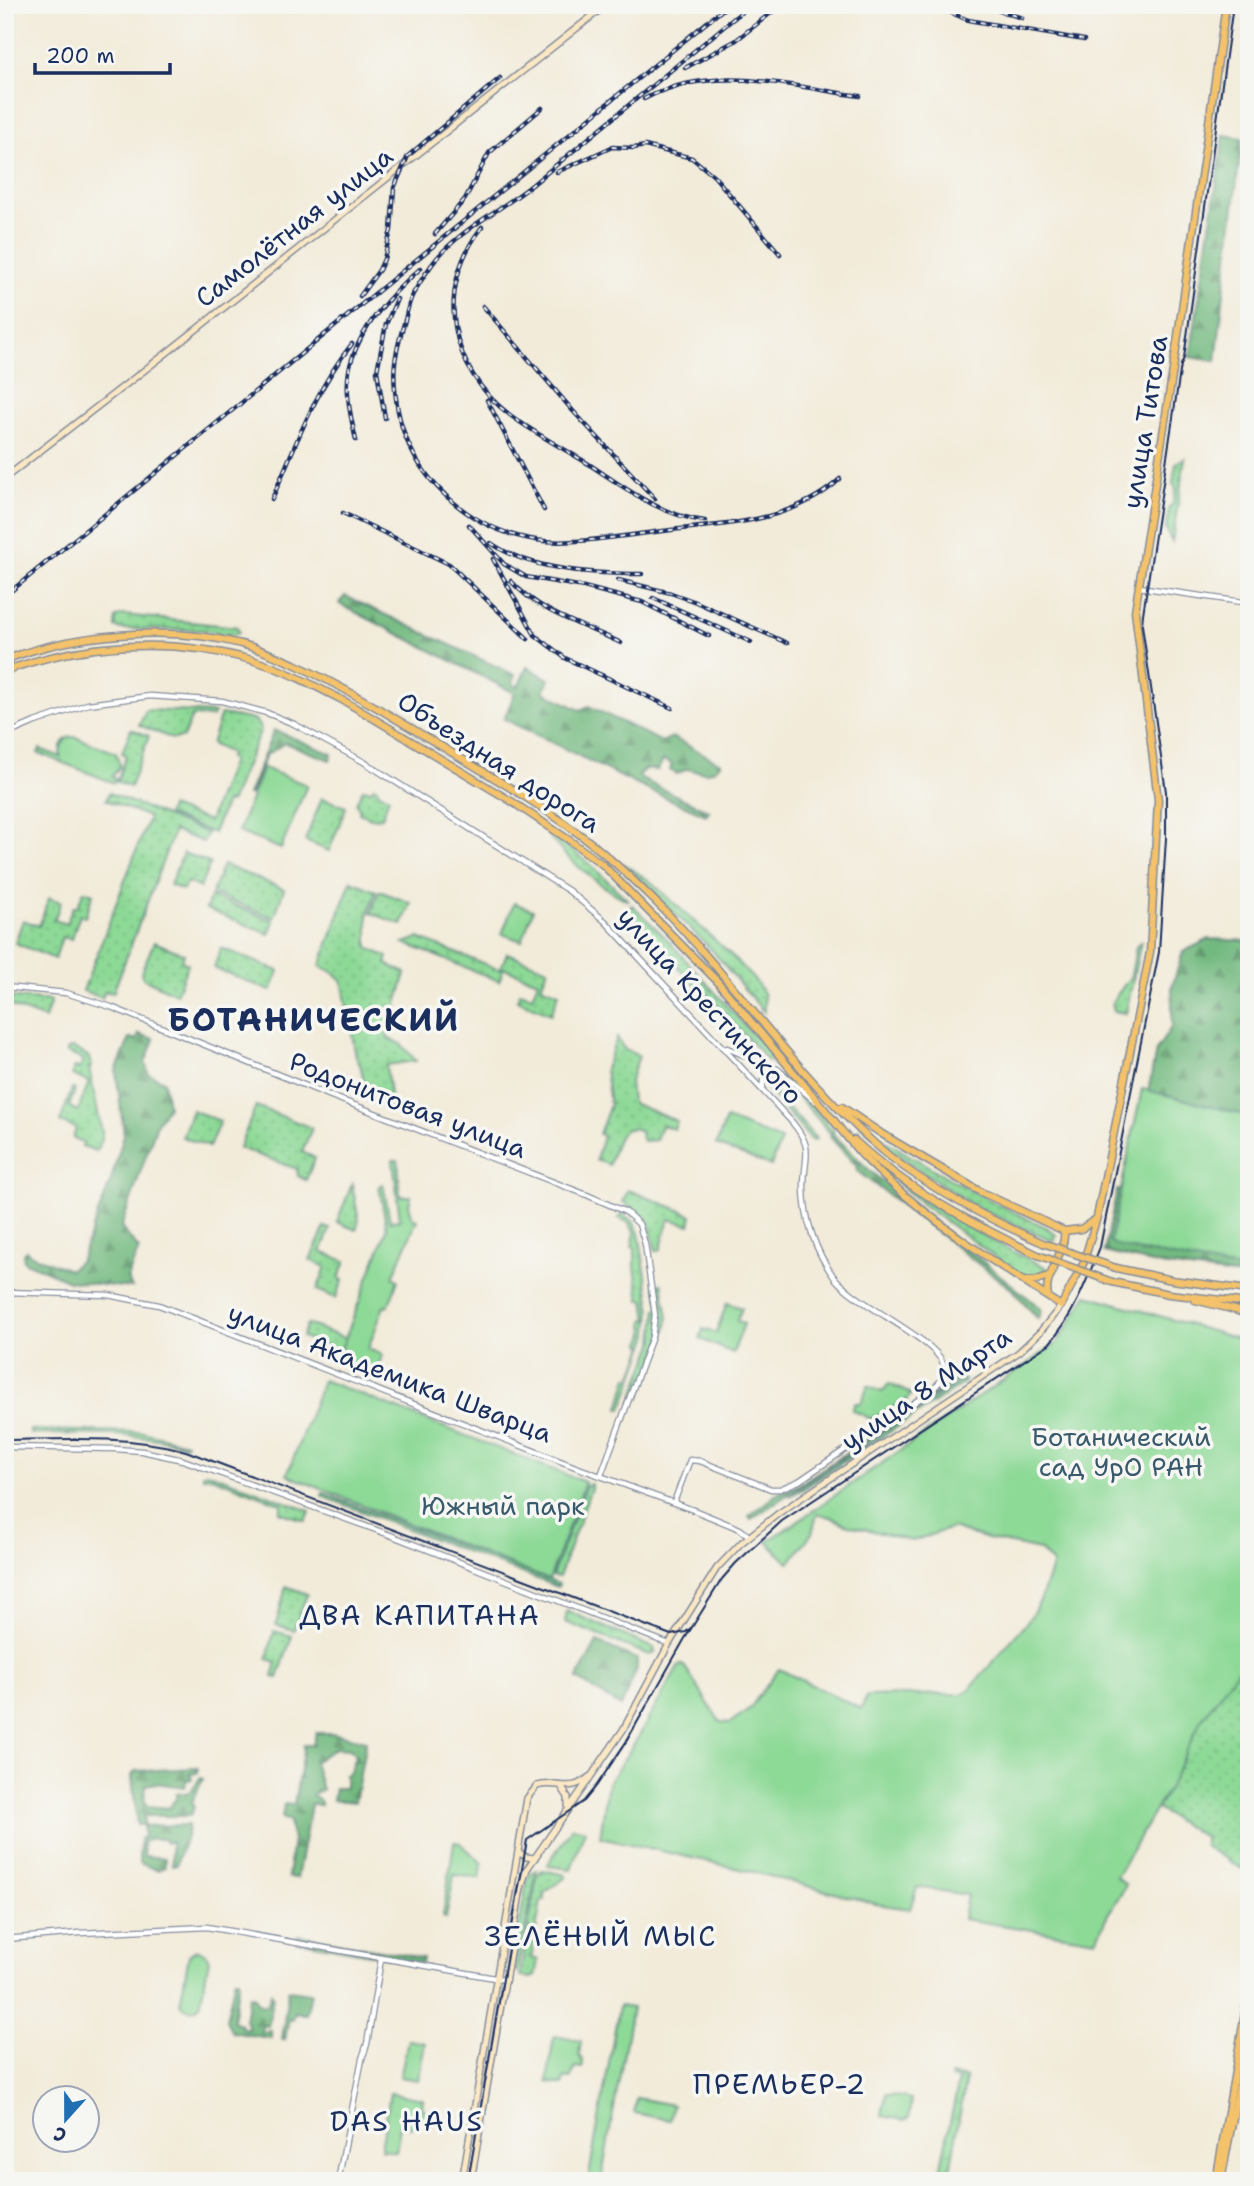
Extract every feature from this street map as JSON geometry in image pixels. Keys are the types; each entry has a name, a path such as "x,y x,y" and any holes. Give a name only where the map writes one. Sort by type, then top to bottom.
{"main road":[{"name":"Самолётная улица","path":"5,478 606,5"},
{"name":"улица Титова","path":"1156,846 1157,782 1135,618 1226,5"},
{"name":"Объездная дорога","path":"5,660 41,647 109,637 196,637 248,646 351,691 551,814 597,848 699,946 826,1096 877,1146 898,1161 986,1216 1043,1243 1116,1268 1171,1280 1247,1289"},
{"name":"Объездная дорога","path":"5,671 45,658 76,652 129,646 177,648 250,659 323,690 511,801 603,865 718,981 819,1105 870,1156 920,1191 978,1226 1038,1255 1112,1282 1169,1294"},
{"name":"улица 8 Марта","path":"471,2181 521,1888 527,1869 633,1714 669,1644 717,1568 749,1536 824,1482 1019,1352 1061,1307 1083,1264 1097,1217 1148,964 1156,846"},
{"path":"826,1096 892,1140 981,1192 1064,1231 1087,1227 1097,1217"},
{"path":"834,1121 864,1157 895,1186 938,1220 1061,1307"},
{"path":"1050,1299 1046,1292 1064,1243 1064,1231"},
{"path":"1023,1281 1034,1281 1051,1275"},
{"path":"1169,1294 1249,1303"},
{"path":"1169,1294 1249,1315"},
{"name":"улица 8 Марта","path":"462,2181 528,1795 537,1786 566,1787 580,1784 598,1768"},
{"path":"556,1785 566,1792 568,1810"},
{"path":"518,1852 535,1858"},
{"path":"1219,2181 1249,1990"},
{"path":"1219,2181 1249,2033"}],"street":[{"path":"1139,587 1249,603"},
{"name":"улица Крестинского","path":"5,735 88,704 150,696 222,701 267,713 294,724 364,762 569,891 605,921 801,1132 808,1148 804,1185 806,1210 820,1252 835,1278 931,1350 942,1360 944,1374 941,1381 927,1394 799,1481 780,1489 771,1489 700,1461 690,1460 674,1502"},
{"name":"Родонитовая улица","path":"5,986 66,993 102,1004 587,1195 634,1218 645,1244 652,1285 654,1327 601,1475"},
{"path":"723,1047 777,1069 819,1105"},
{"path":"764,1092 763,1080 767,1075 773,1072 785,1075"},
{"name":"улица Академика Шварца","path":"5,1292 108,1295 159,1305 674,1502 740,1529 749,1536"},
{"path":"5,1447 116,1448 183,1460 390,1535 669,1644"},
{"path":"5,1940 80,1933 207,1927 506,1980"},
{"path":"338,2181 367,2044 381,1959"}],"green space":[{"path":"1224,135 1242,138 1216,361 1190,357"},
{"path":"1185,458 1172,542 1166,529 1169,508 1173,504 1176,488 1173,484 1176,463"},
{"path":"345,596 515,675 513,684 518,687 527,667 549,679 544,692 580,710 589,706 662,742 672,737 721,763 710,771 687,769 677,774 670,770 672,764 663,760 658,770 644,769 639,775 641,779 709,811 706,815 644,788 504,719 515,693 341,605 339,603"},
{"path":"124,615 237,627 239,632 234,635 201,630 115,627 116,617"},
{"path":"146,710 215,713 212,717 192,716 183,737 173,739 139,725"},
{"path":"221,714 255,720 261,729 230,803 226,802 213,833 167,815 170,807 209,821 232,760 229,758 230,753 211,744"},
{"path":"131,729 149,736 130,787 117,782 126,755 122,753"},
{"path":"274,730 332,754 330,760 285,743 266,755 248,795"},
{"path":"70,737 116,753 120,766 112,777 116,779 114,783 38,753 40,749 61,757 61,745"},
{"path":"263,768 307,785 281,849 238,832"},
{"path":"374,787 379,793 389,797 382,817 371,818 359,813 356,803 363,789 371,790"},
{"path":"109,793 207,833 203,842 174,831 113,993 105,991 102,998 83,991 149,817 106,800"},
{"path":"322,798 346,807 329,851 305,841"},
{"path":"547,833 583,858 629,901 584,872"},
{"path":"183,853 210,863 200,888 187,882 183,890 170,885"},
{"path":"623,863 651,882 730,954 757,983 764,995 764,1012 709,947"},
{"path":"223,865 284,889 274,918 212,893"},
{"path":"351,881 376,891 368,914 368,948 388,957 386,964 406,973 387,1038 401,1044 416,1061 386,1065 392,1110 367,1099 342,980 335,973 320,966"},
{"path":"84,891 93,894 85,917 80,915 71,939 62,937 55,959 15,943 23,920 39,926 49,898 61,902 54,920 66,924"},
{"path":"379,891 411,903 402,925 371,913"},
{"path":"211,896 274,921 269,934 206,909"},
{"path":"514,903 533,910 522,941 502,934"},
{"path":"632,905 667,939 783,1068 767,1060 704,990 702,991 628,917 626,911"},
{"path":"418,938 500,970 507,953 548,969 541,986 559,993 551,1014 517,1000 520,992 532,996 538,981 504,968 499,981 404,943"},
{"path":"1209,939 1249,941 1249,1141 1148,1092 1156,1051 1172,1026 1172,987 1183,952"},
{"path":"1141,941 1126,1013 1114,1011 1112,1002 1131,976 1136,947"},
{"path":"154,942 184,954 181,961 188,964 176,994 143,978 141,973"},
{"path":"221,948 279,971 271,991 214,968"},
{"path":"5,997 51,1001 45,1019 5,1004"},
{"path":"139,1034 154,1039 145,1063 149,1074 164,1081 168,1106 158,1121 121,1228 139,1249 127,1278 132,1288 69,1281 24,1261 23,1254 26,1250 29,1254 69,1270 80,1261 110,1183 124,1135 116,1071 130,1038 137,1040"},
{"path":"617,1038 625,1050 639,1056 630,1081 632,1103 677,1121 674,1129 661,1125 656,1140 643,1141 639,1130 626,1130 618,1138 609,1165 596,1160 603,1136 599,1134 610,1105 605,1069"},
{"path":"73,1048 88,1056 92,1067 89,1068 102,1133 102,1140 96,1151 82,1146 83,1142 73,1138 76,1128 60,1122 72,1089 75,1090 69,1107 78,1111 89,1082 72,1075 75,1067 80,1069 83,1060 66,1052"},
{"path":"772,1075 782,1078 771,1088 816,1139 812,1141 766,1088 766,1080"},
{"path":"782,1078 814,1107 834,1131 831,1134"},
{"path":"1142,1089 1249,1116 1249,1271 1121,1247 1110,1242"},
{"path":"256,1106 312,1128 302,1152 315,1158 306,1180 298,1176 297,1169 239,1148"},
{"path":"192,1110 220,1121 209,1147 182,1137"},
{"path":"726,1119 781,1140 771,1166 716,1145"},
{"path":"859,1124 952,1180 1048,1228 1056,1235 1054,1241 979,1209 889,1149"},
{"path":"833,1134 870,1171 1042,1310 1038,1319 1014,1291 857,1171 856,1165 830,1137"},
{"path":"869,1159 932,1205 1000,1245 1047,1268 1046,1272 1031,1278 1016,1272 923,1205"},
{"path":"393,1160 398,1160 400,1196 411,1196 409,1205 413,1219 417,1220 393,1277 398,1280 388,1307 384,1306 368,1349 383,1355 374,1373 337,1360 387,1229 379,1186 383,1184 390,1221 400,1220"},
{"path":"352,1184 359,1221 356,1230 337,1222"},
{"path":"628,1190 692,1215 690,1225 669,1219 660,1251 656,1251 648,1219 623,1202"},
{"path":"1117,1190 1131,1194 1249,1262 1249,1277 1161,1265 1104,1252"},
{"path":"621,1213 633,1221 639,1233 651,1307 649,1334 622,1409 619,1408 628,1377 632,1378 644,1346 641,1344 645,1333 644,1320 648,1319 645,1300 640,1300 635,1267 635,1247 632,1247 635,1233 628,1222 619,1218"},
{"path":"325,1227 330,1229 321,1252 346,1261 339,1278 343,1280 336,1298 317,1290 326,1267 310,1260"},
{"path":"662,1284 668,1317 667,1327 640,1397 634,1394 654,1343 657,1309 661,1307 655,1286"},
{"name":"Ботанический сад УрО РАН","path":"1087,1295 1249,1342 1249,1641 1242,1664 1201,1720 1173,1780 1116,1877 1126,1885 1096,1940 963,1919 967,1895 917,1887 910,1909 876,1904 762,1874 600,1837 608,1783 636,1741 680,1664 685,1667 720,1722 730,1723 750,1708 779,1669 861,1709 867,1696 961,1694 968,1691 1028,1621 1041,1599 1053,1564 1040,1550 987,1539 952,1528 912,1541 817,1514 812,1533 789,1563 767,1542 1057,1343"},
{"path":"727,1303 742,1308 737,1321 744,1324 733,1353 700,1339 703,1329 716,1333"},
{"path":"307,1324 345,1338 341,1351 302,1337"},
{"path":"949,1373 962,1377 751,1519 749,1516 778,1493 798,1485 934,1394"},
{"path":"964,1379 965,1382 804,1489 789,1496"},
{"name":"Южный парк","path":"323,1380 585,1482 549,1580 287,1475"},
{"path":"889,1384 911,1394 906,1401 871,1419 852,1410 855,1403 861,1403 868,1386 882,1392"},
{"path":"30,1430 142,1432 186,1443 185,1445 128,1436 30,1434"},
{"path":"207,1472 310,1511 306,1521 280,1512 282,1504 209,1476 203,1477 203,1473"},
{"path":"591,1484 559,1577 552,1576 586,1485"},
{"path":"323,1493 559,1584 558,1587 322,1496"},
{"path":"286,1586 307,1594 294,1630 276,1625"},
{"path":"567,1611 654,1648 655,1653 649,1655 565,1622"},
{"path":"274,1631 292,1636 278,1678 273,1677 277,1662 267,1659"},
{"path":"1249,1641 1249,1873 1204,1846 1204,1837 1157,1809 1201,1720 1229,1681"},
{"path":"597,1642 637,1659 637,1668 621,1707 577,1679"},
{"path":"316,1733 332,1733 366,1741 355,1802 333,1800 335,1788 345,1788 345,1775 350,1772 355,1756 350,1749 335,1748 314,1762 322,1790 312,1795 321,1805 311,1805 297,1878 288,1877 293,1839 290,1821 282,1818 284,1804 294,1805 304,1745 313,1745"},
{"path":"198,1768 197,1773 190,1774 192,1779 187,1780 184,1787 155,1783 146,1785 144,1801 147,1806 168,1808 176,1799 176,1794 190,1792 200,1778 203,1779 191,1803 194,1807 190,1816 144,1816 144,1825 137,1825 132,1776 135,1771"},
{"path":"188,1825 177,1864 172,1865 171,1841 167,1843 163,1839 143,1842 144,1856 165,1858 165,1867 157,1870 139,1863 140,1838 144,1837 143,1826"},
{"path":"572,1827 585,1830 571,1869 547,1866"},
{"path":"454,1842 460,1843 482,1863 480,1878 454,1875 446,1918 443,1916"},
{"path":"537,1870 517,1971 512,1970 527,1880 531,1873"},
{"path":"542,1870 566,1877 543,1894 545,1900 541,1901 531,1958 538,1960 535,1976 531,1978 520,1976 537,1876"},
{"path":"298,1935 423,1958 422,1963 297,1941"},
{"path":"197,1949 206,1954 209,1960 200,2005 190,2009 180,2004 189,1955"},
{"path":"235,1979 239,1979 233,2021 248,2030 245,2021 249,1996 255,1997 258,2004 267,2006 271,1993 273,1997 268,2026 263,2025 261,2031 271,2030 271,2038 232,2032 226,2020"},
{"path":"288,1990 311,1993 306,2014 295,2012 293,2019 289,2019 285,2040 282,2040"},
{"path":"619,2006 632,2008 601,2181 588,2181"},
{"path":"554,2036 581,2041 579,2055 583,2062 582,2068 576,2067 570,2079 565,2078 563,2085 547,2082"},
{"path":"408,2040 425,2043 418,2080 400,2077"},
{"path":"951,2075 966,2078 949,2177 943,2177 939,2175 959,2080 951,2078"},
{"path":"390,2093 423,2099 422,2109 425,2110 424,2119 415,2118 413,2127 400,2125 396,2152 381,2149"},
{"path":"886,2094 911,2099 909,2118 903,2120 882,2116"},
{"path":"637,2098 673,2105 670,2120 634,2113"}],"tram line":[{"path":"468,2181 527,1840 584,1801 597,1785 626,1742 722,1579 736,1563 782,1521 1049,1344 1072,1310 1100,1247 1159,952 1166,792 1142,625 1184,358 1233,5"},
{"path":"5,1440 119,1440 186,1451 671,1635 686,1632 692,1627"}],"railway":[{"path":"5,596 728,5"},
{"path":"750,5 532,185 470,228 437,258 412,297 398,344 394,375 398,411 416,458 447,496 488,525 536,540 567,542 603,539 761,518 803,504 840,479"},
{"path":"685,68 735,41 781,5"},
{"path":"933,5 968,20 1084,40"},
{"path":"982,5 1022,18"},
{"path":"360,296 384,259 391,230 394,188 408,156 500,78"},
{"path":"644,99 670,88 723,80 778,83 860,96"},
{"path":"435,234 465,199 489,153 542,108"},
{"path":"557,172 612,147 645,146 692,158 714,176 780,254"},
{"path":"482,227 467,251 458,276 454,302 455,327 462,352 473,375 489,396 510,415 538,434 658,507 705,521"},
{"path":"356,440 348,389 352,359 364,333 380,309 421,268"},
{"path":"385,418 377,371 386,324 397,299"},
{"path":"483,306 573,411 655,499"},
{"path":"272,499 316,399 352,344"},
{"path":"487,400 544,510"},
{"path":"343,513 449,564 528,639"},
{"path":"469,525 504,564 526,577 584,587 642,602 709,636"},
{"path":"491,543 525,560 544,565 584,572 642,574"},
{"path":"493,559 535,635 565,658 672,708"},
{"path":"618,580 696,602 787,643"},
{"path":"511,581 548,610 621,643"},
{"path":"653,598 751,642"}],"district":[{"name":"БОТАНИЧЕСКИЙ","path":"314,1019"},
{"name":"ДВА КАПИТАНА","path":"420,1615"},
{"name":"ЗЕЛЁНЫЙ МЫС","path":"601,1936"},
{"name":"ПРЕМЬЕР-2","path":"780,2084"},
{"name":"DAS HAUS","path":"407,2121"}]}
